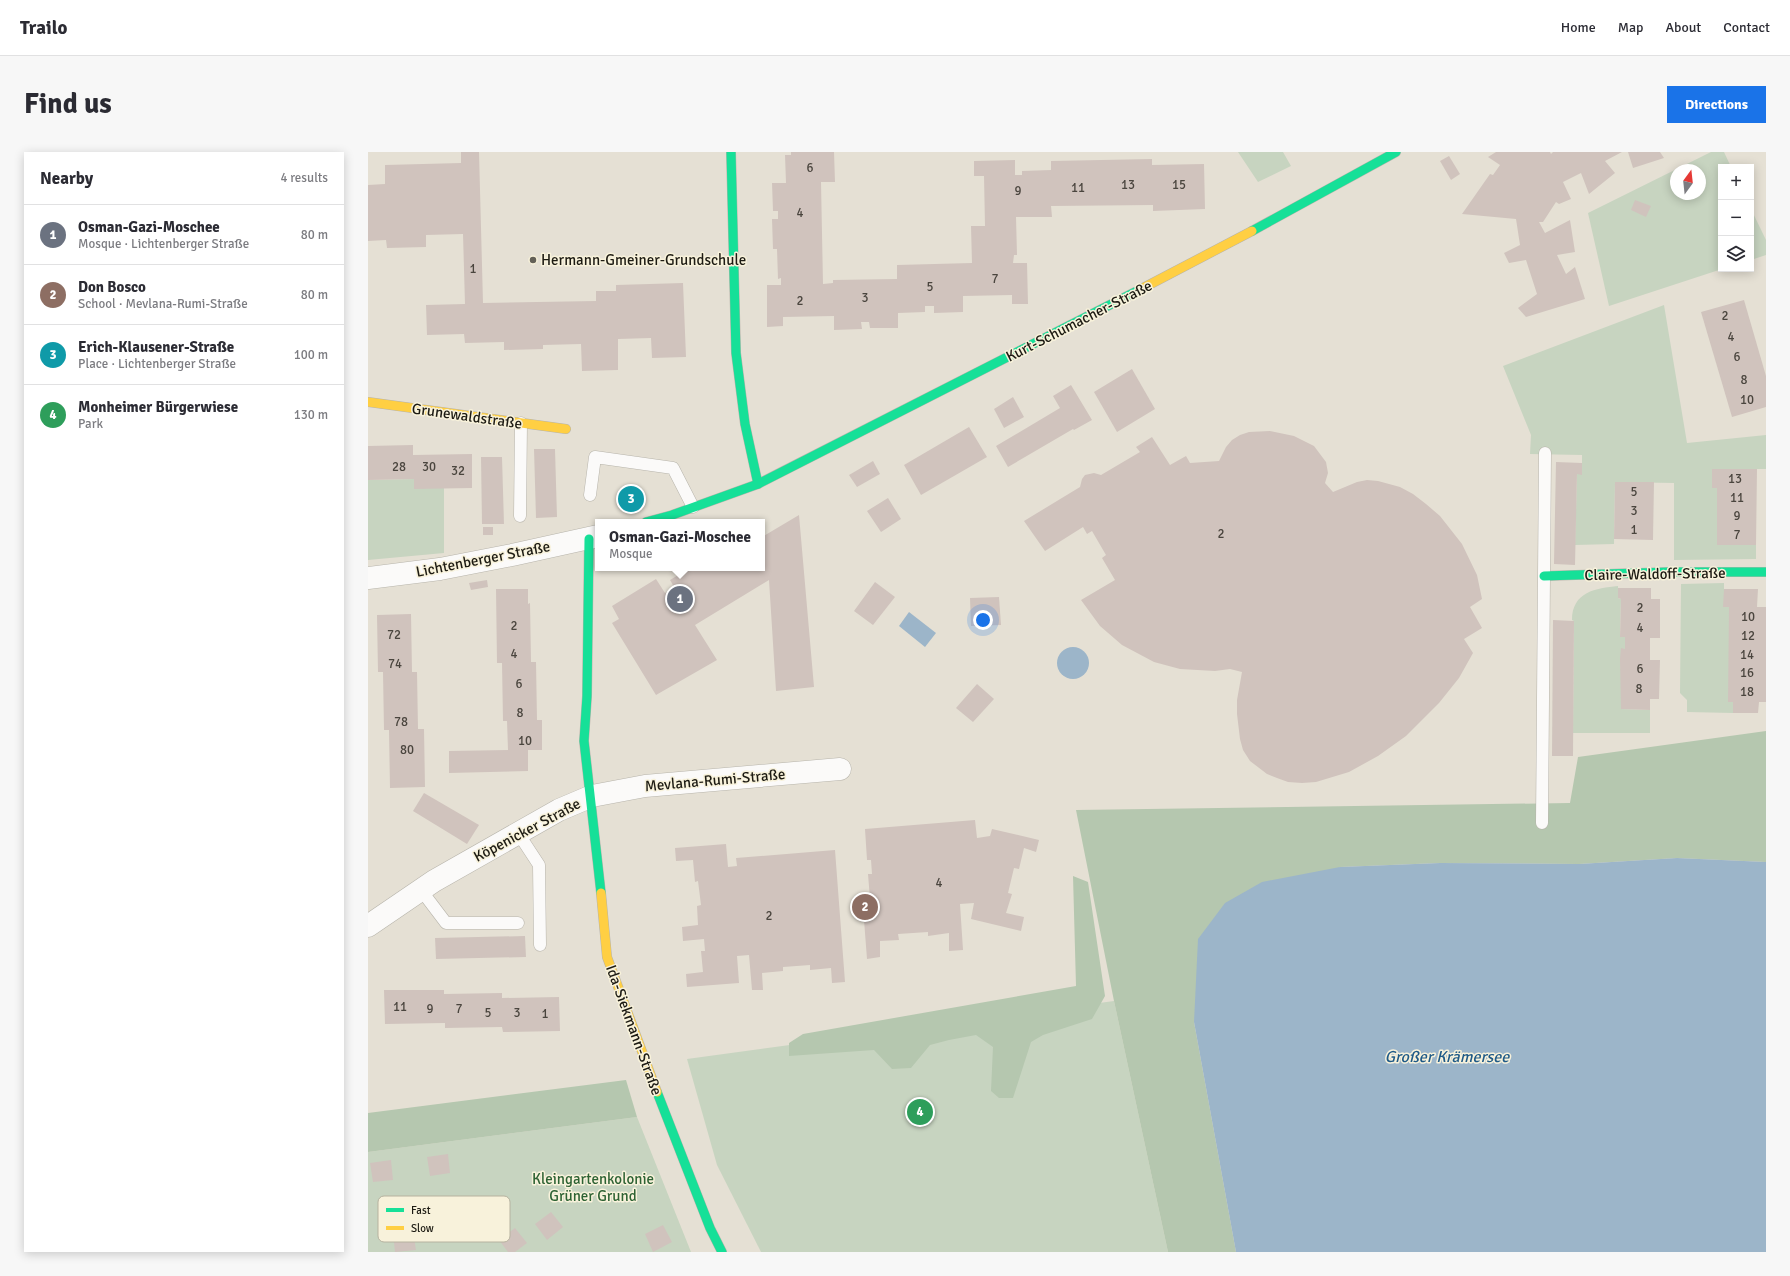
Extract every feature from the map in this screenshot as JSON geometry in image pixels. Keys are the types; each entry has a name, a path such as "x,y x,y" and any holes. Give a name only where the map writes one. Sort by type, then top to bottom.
{"street":[{"path":"655,519 758,484 745,424 736,353 731,152"},
{"name":"Kurt-Schumacher-Straße","path":"758,484 1212,253 1396,152"},
{"name":"Grunewaldstraße","path":"368,402 566,429"},
{"name":"Lichtenberger Straße","path":"368,578 440,569 593,537"},
{"name":"Köpenicker Straße","path":"368,926 421,890 518,833 559,810 592,796 584,741 593,537"},
{"name":"Claire-Waldoff-Straße","path":"1544,576 1670,572 1766,572"},
{"name":"Mevlana-Rumi-Straße","path":"592,796 646,786 840,769"},
{"name":"Ida-Siekmann-Straße","path":"592,796 607,957 710,1228 722,1252"}],"lane":[{"path":"520,516 521,423"},
{"path":"1542,823 1545,453"},
{"path":"590,495 595,457 673,468 693,507"},
{"path":"518,833 539,865 540,945"},
{"path":"421,890 446,924 518,923"}],"green space":[{"path":"1238,152 1283,152 1291,166 1258,182"},
{"path":"1711,152 1724,152 1730,164 1718,164 1718,270 1609,306 1588,213 1670,172 1670,200 1706,200 1706,164 1687,164"},
{"path":"1754,215 1766,240 1766,255 1754,259"},
{"path":"1664,305 1687,443 1766,435 1766,469 1712,469 1717,488 1717,545 1756,545 1756,559 1674,560 1674,483 1615,482 1614,544 1575,545 1577,474 1582,474 1582,455 1530,454 1531,435 1503,366"},
{"path":"414,479 444,488 444,553 368,560 368,480"},
{"path":"1724,583 1724,607 1729,607 1729,702 1733,702 1733,713 1687,712 1687,700 1680,693 1681,584"},
{"path":"1618,586 1618,598 1621,599 1620,637 1625,637 1625,649 1621,649 1621,709 1650,710 1650,733 1573,733 1573,611 1576,603 1587,593 1602,588"},
{"path":"1766,731 1766,862 1677,858 1579,864 1440,863 1340,867 1194,1022 1236,1252 1168,1252 1114,1001 1076,810 1570,803 1578,757"},
{"path":"1073,876 1088,882 1105,996 1092,1019 1043,1035 1031,1042 1013,1098 999,1098 991,1091 993,1047 976,1035 930,1045 911,1068 892,1069 874,1050 789,1056 789,1043 803,1034 1076,986"},
{"path":"1114,1001 1168,1252 761,1252 717,1165 687,1059"},
{"path":"626,1080 637,1117 368,1152 368,1113"},
{"name":"Kleingartenkolonie Grüner Grund","path":"637,1117 691,1252 368,1252 368,1152"}],"water":[{"path":"909,612 936,633 925,647 899,626"},
{"path":"1070,647 1076,647 1086,654 1089,663 1088,669 1082,676 1076,679 1070,679 1060,672 1057,666 1057,660 1064,650"},
{"name":"Großer Krämersee","path":"1677,858 1766,862 1766,1252 1236,1252 1194,1022 1198,939 1225,903 1262,882 1340,867 1440,863 1579,864"}],"building":[{"path":"461,152 479,152 483,303 596,301 596,291 616,291 616,285 683,283 686,357 652,358 651,338 618,339 618,370 582,371 581,344 543,345 543,349 504,350 504,342 465,343 464,334 427,335 426,305 465,304 463,234 426,235 426,247 387,248 386,240 368,241 368,185 385,184 385,165 461,163"},
{"path":"791,152 834,152 835,182 821,182 823,284 833,283 833,280 897,279 897,265 972,263 971,226 985,226 984,176 974,176 974,161 1015,160 1015,175 1022,175 1022,171 1051,170 1051,161 1152,159 1152,165 1204,164 1205,209 1153,211 1153,205 1051,206 1052,217 1016,217 1017,255 1014,255 1013,263 1027,263 1028,304 1012,304 1012,295 963,296 963,312 934,313 934,306 925,306 925,312 898,313 898,328 870,328 869,322 861,322 862,329 834,330 834,316 783,317 783,326 767,327 767,285 781,285 781,278 778,279 777,249 773,249 772,219 778,219 778,211 773,211 772,183 786,183 785,155 791,155"},
{"path":"1496,152 1550,152 1551,154 1553,152 1622,152 1605,161 1615,173 1589,194 1581,173 1563,182 1571,199 1559,204 1556,202 1543,222 1539,222 1545,233 1570,220 1575,252 1557,255 1566,274 1575,267 1585,299 1526,317 1518,308 1537,294 1526,260 1509,263 1504,253 1520,245 1516,219 1462,214 1490,174 1493,175 1500,165 1488,157"},
{"path":"1628,152 1660,152 1664,158 1633,168"},
{"path":"1449,156 1460,174 1451,180 1440,161"},
{"path":"1635,200 1651,206 1646,217 1631,210"},
{"path":"1744,300 1766,376 1766,407 1732,417 1701,312"},
{"path":"1132,369 1155,409 1117,432 1094,392"},
{"path":"1071,385 1092,420 1074,430 1073,429 1008,467 996,446 1060,408 1053,396"},
{"path":"1013,397 1024,417 1004,428 994,409"},
{"path":"969,427 987,457 921,495 904,465"},
{"path":"1270,431 1294,436 1314,446 1326,462 1328,473 1325,483 1333,492 1357,482 1367,480 1378,481 1400,487 1413,494 1426,504 1440,516 1462,544 1477,575 1482,599 1470,607 1482,628 1464,639 1473,653 1459,678 1439,703 1406,736 1378,756 1349,772 1316,782 1288,782 1267,774 1250,761 1243,750 1237,714 1237,700 1242,672 1230,669 1215,671 1180,669 1154,662 1122,645 1100,626 1081,600 1115,580 1102,558 1106,555 1092,531 1087,534 1083,527 1045,551 1024,521 1080,487 1082,479 1085,475 1094,473 1101,475 1140,452 1136,447 1152,437 1170,465 1186,456 1190,463 1219,461 1226,447 1232,440 1240,435 1249,432"},
{"path":"413,445 413,455 472,454 472,488 414,489 414,479 368,480 368,446"},
{"path":"534,449 555,449 557,517 536,518"},
{"path":"481,457 502,457 504,524 482,524"},
{"path":"873,461 880,474 857,487 849,475"},
{"path":"1556,462 1582,463 1582,475 1577,474 1575,565 1554,564"},
{"path":"1712,469 1757,469 1756,545 1717,545 1717,488 1712,488"},
{"path":"1615,482 1654,482 1653,540 1614,539"},
{"path":"639,492 641,499 624,505 622,498"},
{"path":"888,498 901,519 881,532 867,511"},
{"path":"799,515 814,687 776,691 769,580 695,625 717,660 656,695 612,623 619,619 612,606 656,579 665,593 674,587 670,580 685,571 765,571 765,535"},
{"path":"483,527 493,527 493,535 483,535"},
{"path":"487,580 488,587 471,590 469,583"},
{"path":"875,582 895,597 873,625 854,611"},
{"path":"1618,588 1651,588 1651,599 1660,599 1660,638 1650,638 1650,660 1660,660 1659,699 1650,699 1650,710 1621,709 1620,659 1621,648 1625,649 1625,637 1620,637 1621,599 1618,598"},
{"path":"496,589 528,589 528,604 530,603 531,662 536,662 537,720 542,720 542,750 528,750 528,771 449,773 449,751 508,750 507,721 503,721 502,663 497,663"},
{"path":"1724,589 1758,589 1757,607 1766,607 1766,702 1759,702 1758,713 1733,713 1733,702 1728,702 1729,607 1723,607"},
{"path":"999,597 1001,625 971,626 970,598"},
{"path":"411,614 412,672 417,672 418,729 424,729 425,787 390,788 389,730 384,730 383,672 378,672 377,615"},
{"path":"1553,620 1574,621 1573,756 1552,756"},
{"path":"977,684 994,699 973,722 956,708"},
{"path":"424,793 479,825 467,844 413,811"},
{"path":"975,820 977,838 990,836 992,829 1039,840 1036,852 1024,848 1019,869 1014,868 1008,893 1012,894 1006,913 1024,917 1021,931 971,919 974,903 960,904 963,950 949,951 949,933 928,936 928,932 898,934 899,940 880,941 880,957 867,959 863,907 876,906 876,898 870,899 868,874 872,874 871,860 867,860 865,829"},
{"path":"726,844 728,867 737,866 736,858 835,850 845,982 832,983 831,968 810,970 810,965 783,967 783,971 762,973 763,990 752,990 749,955 737,956 739,983 687,987 686,974 703,972 701,951 705,951 704,939 683,941 682,927 698,925 697,906 701,905 698,881 695,882 693,860 676,861 675,848"},
{"path":"525,936 526,957 436,959 435,938"},
{"path":"384,990 444,990 444,994 502,993 502,998 559,997 560,1031 503,1032 502,1027 445,1028 445,1023 385,1024"},
{"path":"448,1154 450,1173 430,1176 427,1157"},
{"path":"391,1160 393,1180 373,1182 370,1163"},
{"path":"551,1212 563,1227 547,1240 535,1224"},
{"path":"663,1225 672,1242 653,1252 645,1234"},
{"path":"515,1228 527,1243 515,1252 508,1252 500,1242 510,1242 510,1232"},
{"path":"394,1242 415,1242 416,1250 395,1252"}],"traffic: fast":[{"path":"731,152 736,353 745,424 758,484"},
{"path":"1252,231 1396,152"},
{"path":"657,519 758,484 1143,288"},
{"path":"589,539 587,696 584,741 601,893"},
{"path":"1544,576 1670,572 1766,572"},
{"path":"657,1092 710,1228 722,1252"}],"traffic: slow":[{"path":"1143,288 1252,231"},
{"path":"368,402 566,429"},
{"path":"601,893 607,957 657,1092"}],"place":[{"name":"Hermann-Gmeiner-Grundschule","path":"533,260"},
{"name":"Erich-Klausener-Straße","path":"631,499"},
{"name":"Osman-Gazi-Moschee","path":"680,599"},
{"name":"Don Bosco","path":"865,907"},
{"name":"Monheimer Bürgerwiese","path":"920,1112"}]}
